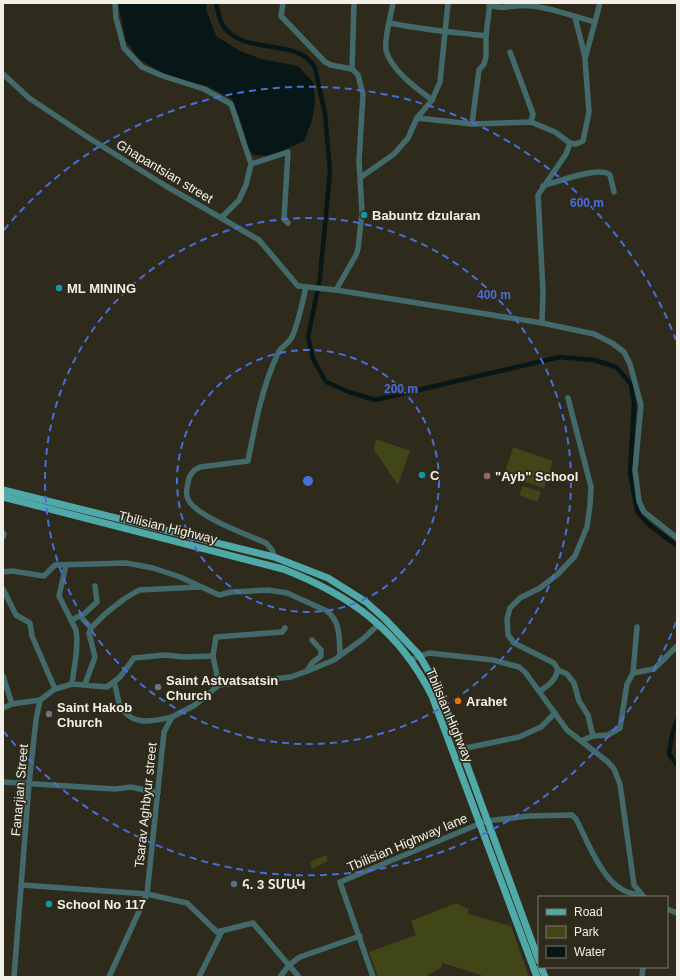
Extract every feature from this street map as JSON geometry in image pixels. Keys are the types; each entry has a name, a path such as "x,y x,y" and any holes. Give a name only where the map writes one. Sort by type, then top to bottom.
{"main road":[{"name":"Tbilisian Highway","path":"3,490 283,569 336,593 360,609 412,659 432,696 538,959"},
{"name":"Tbilisian Highway","path":"3,497 70,510 274,557 305,568 347,589 380,615 419,655 439,689 537,977"}],"street":[{"path":"115,3 116,18 124,48 142,67 163,76 204,89 231,104 251,164 246,185 239,200 222,217"},
{"path":"283,3 281,16 326,62 331,65 352,69 358,75 363,94 359,161 362,212 358,249 336,290"},
{"path":"352,69 354,3"},
{"path":"393,3 386,49 390,60 406,79 432,100"},
{"path":"361,177 394,154 408,138 417,118 432,100 440,82 447,31 448,3"},
{"path":"586,59 600,3"},
{"path":"472,124 479,70 484,64 486,57 486,36 490,4 500,9 517,5 533,6 595,22"},
{"path":"417,118 472,124 531,122 555,132 570,143 576,144 583,141 589,112 586,59 575,17"},
{"path":"390,23 425,30 486,36"},
{"path":"510,52 532,114 531,122"},
{"name":"Ghapantsian street","path":"3,74 29,98 89,138 166,186 222,217 258,240 298,286 308,287"},
{"path":"542,323 543,290 538,194 566,154 570,143"},
{"path":"251,164 288,152 284,219 288,223"},
{"path":"543,186 591,172 604,171 610,175 614,192"},
{"path":"274,557 272,550 266,543 206,516 193,506 187,499 186,490 189,478 194,470 200,467 248,462 256,417 266,387 279,351 292,337 308,287 336,290 542,323 594,334 612,343 624,352 633,372 641,405 635,470 639,501 644,512 677,538"},
{"path":"568,398 591,487 587,527 576,556 554,578 520,598 510,608 507,619 508,635 514,643 554,663 558,670 567,674 574,683 579,701 588,714 593,736"},
{"path":"3,533 3,537"},
{"path":"3,572 12,571 44,576 54,565 126,563 153,568 180,577 219,595 251,590 268,590 287,593 328,612 333,616 338,628 340,655"},
{"path":"66,565 59,596 76,630 78,646 72,684"},
{"path":"71,620 80,616 97,602 95,586"},
{"path":"85,684 95,656 88,634 91,628 124,599 138,590 201,587"},
{"path":"3,589 16,615 30,623 32,636 55,689"},
{"path":"80,616 91,628"},
{"path":"114,682 121,707 131,717 147,722 172,717 195,705 219,685 291,677 307,672 340,655 363,639 378,625"},
{"path":"581,741 593,736 608,735 620,728 627,684 633,673 637,627"},
{"path":"219,685 214,656 214,640 218,636 282,632 285,628"},
{"path":"307,672 312,663 321,656 321,650 312,640"},
{"path":"633,673 654,669 677,646"},
{"path":"412,659 419,655 429,653 494,660 510,664 525,672 567,730 608,762 618,777 634,885 642,895"},
{"path":"3,708 12,704 40,700 55,689 72,684 105,687 114,682 134,658 165,655 184,657 214,656"},
{"path":"540,691 551,684 556,678 558,670"},
{"path":"3,676 12,704"},
{"name":"Fanarjian Street","path":"14,977 36,720 40,700"},
{"path":"460,749 519,737 540,727 555,713"},
{"name":"Tsarav Aghbyur street","path":"109,977 147,894 164,732 172,717"},
{"path":"3,782 115,789 128,786 158,793"},
{"path":"483,822 529,816 572,815 576,819 597,861 608,878 631,894 642,895"},
{"name":"Tbilisian Highway lane","path":"373,977 340,882 483,822"},
{"path":"22,885 147,894 190,904 214,930 222,931 250,923 255,924 299,977"},
{"path":"198,977 222,931"},
{"path":"280,977 289,965 300,957 360,936"}],"green space":[{"path":"376,439 410,451 398,485 374,450"},
{"path":"513,447 553,461 544,488 504,475"},
{"path":"523,486 541,492 537,502 519,495"},
{"path":"326,855 328,861 312,869 310,862"},
{"path":"456,903 468,909 468,914 511,926 529,977 483,977 481,975 442,963 442,967 425,977 378,977 369,952 416,935 411,921"}],"water":[{"path":"118,3 206,3 207,12 216,36 240,51 261,59 298,66 313,82 315,101 312,120 304,141 270,156 254,155 248,149 242,125 232,99 207,86 167,76 139,59 126,41"}],"waterway":[{"path":"216,3 222,24 233,36 258,45 285,49 297,53 308,59 315,68 325,114 330,171 320,278 308,337 313,359 326,382 349,392 375,400 560,357 594,360 616,367 631,384 634,405 630,473 637,511 648,524 677,546"},
{"path":"677,720 672,735 669,754 677,765"}],"place":[{"name":"Babuntz dzularan","path":"364,215"},
{"name":"ML MINING","path":"59,288"},
{"name":"C","path":"422,475"},
{"name":"\"Ayb\" School","path":"487,476"},
{"name":"Saint Astvatsatsin Church","path":"158,687"},
{"name":"Arahet","path":"458,701"},
{"name":"Saint Hakob Church","path":"49,714"},
{"name":"հ. 3 ՏՄԱԿ","path":"234,884"},
{"name":"School No 117","path":"49,904"}]}
